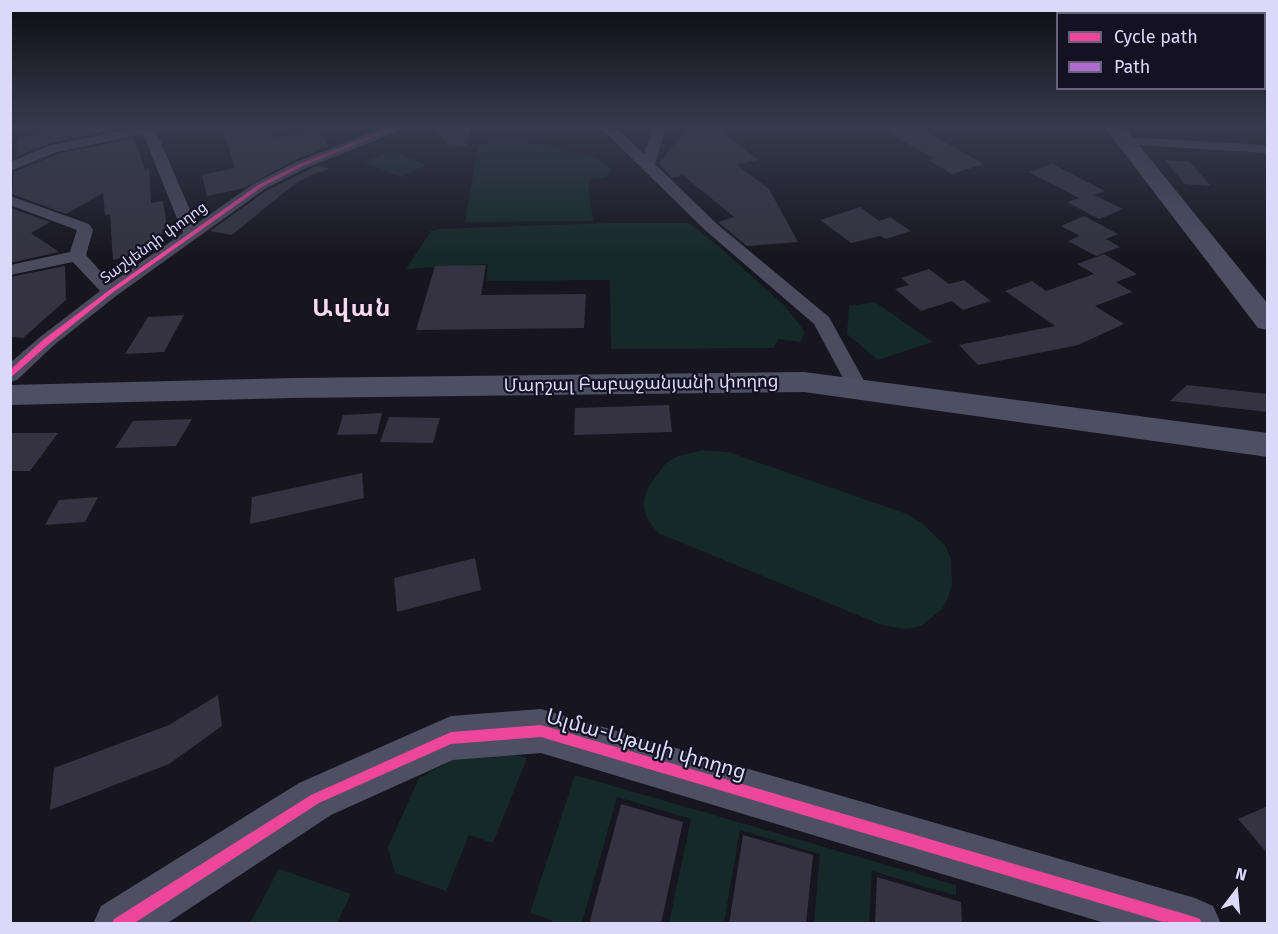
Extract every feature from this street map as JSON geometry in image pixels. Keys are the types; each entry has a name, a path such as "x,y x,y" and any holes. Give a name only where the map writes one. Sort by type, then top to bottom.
{"main road":[{"path":"1150,172 1268,322"},
{"name":"Մարշալ Բաբաջանյանի փողոց","path":"10,395 774,381 858,388 1268,446"},
{"name":"Ալմա-Աթայի փողոց","path":"119,924 315,799 451,738 541,731 1195,924"}],"street":[{"path":"166,172 192,234"},
{"name":"Տաշկենդի փողոց","path":"10,375 47,341 110,292 260,186 288,172"},
{"path":"653,172 711,226 822,321 858,388"},
{"path":"10,200 83,227 85,230 77,256"},
{"path":"10,270 77,256"},
{"path":"77,256 110,292"}],"green space":[{"path":"388,172 412,172 401,177"},
{"path":"474,172 610,172 606,177 591,180 588,184 593,221 465,222"},
{"path":"611,223 689,223 786,307 805,332 800,342 778,339 774,348 611,349 610,280 486,281 488,264 406,269 431,231 438,229"},
{"path":"875,302 933,342 878,360 847,334 849,306"},
{"path":"702,450 728,452 907,514 922,523 945,545 951,559 952,584 942,609 921,626 905,629 882,625 658,533 647,518 644,509 644,499 649,486 666,463 678,456"},
{"path":"482,745 527,758 493,843 469,835 446,891 395,873 388,847 419,778"},
{"path":"575,775 956,885 956,896 872,871 869,923 814,923 820,854 740,830 724,923 669,923 691,819 617,797 582,923 552,923 552,920 530,913"},
{"path":"279,869 351,894 337,923 250,923"}],"building":[{"path":"14,172 149,172 151,203 163,201 168,233 153,236 155,250 113,260 110,214 105,215 103,193 66,214 12,194"},
{"path":"218,172 274,172 245,188 207,196 202,175"},
{"path":"306,172 321,172 297,182 232,235 210,231 266,191"},
{"path":"666,172 746,172 769,189 798,242 747,246 718,222 734,217 683,175 672,178"},
{"path":"1029,172 1067,172 1105,191 1094,195 1123,209 1099,219 1067,202 1079,198"},
{"path":"1174,172 1198,172 1211,186 1184,184"},
{"path":"860,207 879,221 890,217 911,231 886,239 880,236 851,243 820,220"},
{"path":"10,208 50,222 31,233 59,252 10,263"},
{"path":"1084,216 1118,234 1106,239 1120,247 1096,256 1068,241 1080,236 1061,226"},
{"path":"1104,254 1137,274 1116,282 1132,292 1095,306 1124,324 1078,345 978,365 959,345 1055,326 1005,291 1032,281 1046,291 1094,274 1077,264"},
{"path":"486,265 481,295 586,294 584,328 416,330 435,266"},
{"path":"65,266 66,300 23,338 10,337 10,277"},
{"path":"929,269 949,284 964,280 991,301 963,310 952,301 921,311 895,289 909,285 901,278"},
{"path":"184,315 164,352 125,354 148,317"},
{"path":"1187,385 1268,394 1268,412 1170,401"},
{"path":"669,405 672,432 574,435 575,408"},
{"path":"382,413 377,434 337,435 343,415"},
{"path":"389,417 440,418 433,443 380,442"},
{"path":"192,419 176,446 115,448 133,421"},
{"path":"10,433 58,433 30,471 10,471"},
{"path":"362,473 364,498 250,524 252,497"},
{"path":"98,497 85,522 45,525 59,500"},
{"path":"475,558 481,590 397,612 394,578"},
{"path":"218,695 222,726 169,764 50,810 54,768 169,725"},
{"path":"621,804 683,822 661,924 589,924"},
{"path":"1268,806 1268,854 1238,819"},
{"path":"743,835 813,855 806,924 729,924"},
{"path":"877,877 961,902 962,924 875,924"}],"cycle path":[{"path":"10,375 47,341 110,292 260,186 288,172"},
{"path":"119,924 315,799 451,738 541,731 1195,924"}],"district":[{"name":"Ավան","path":"352,309"}]}
